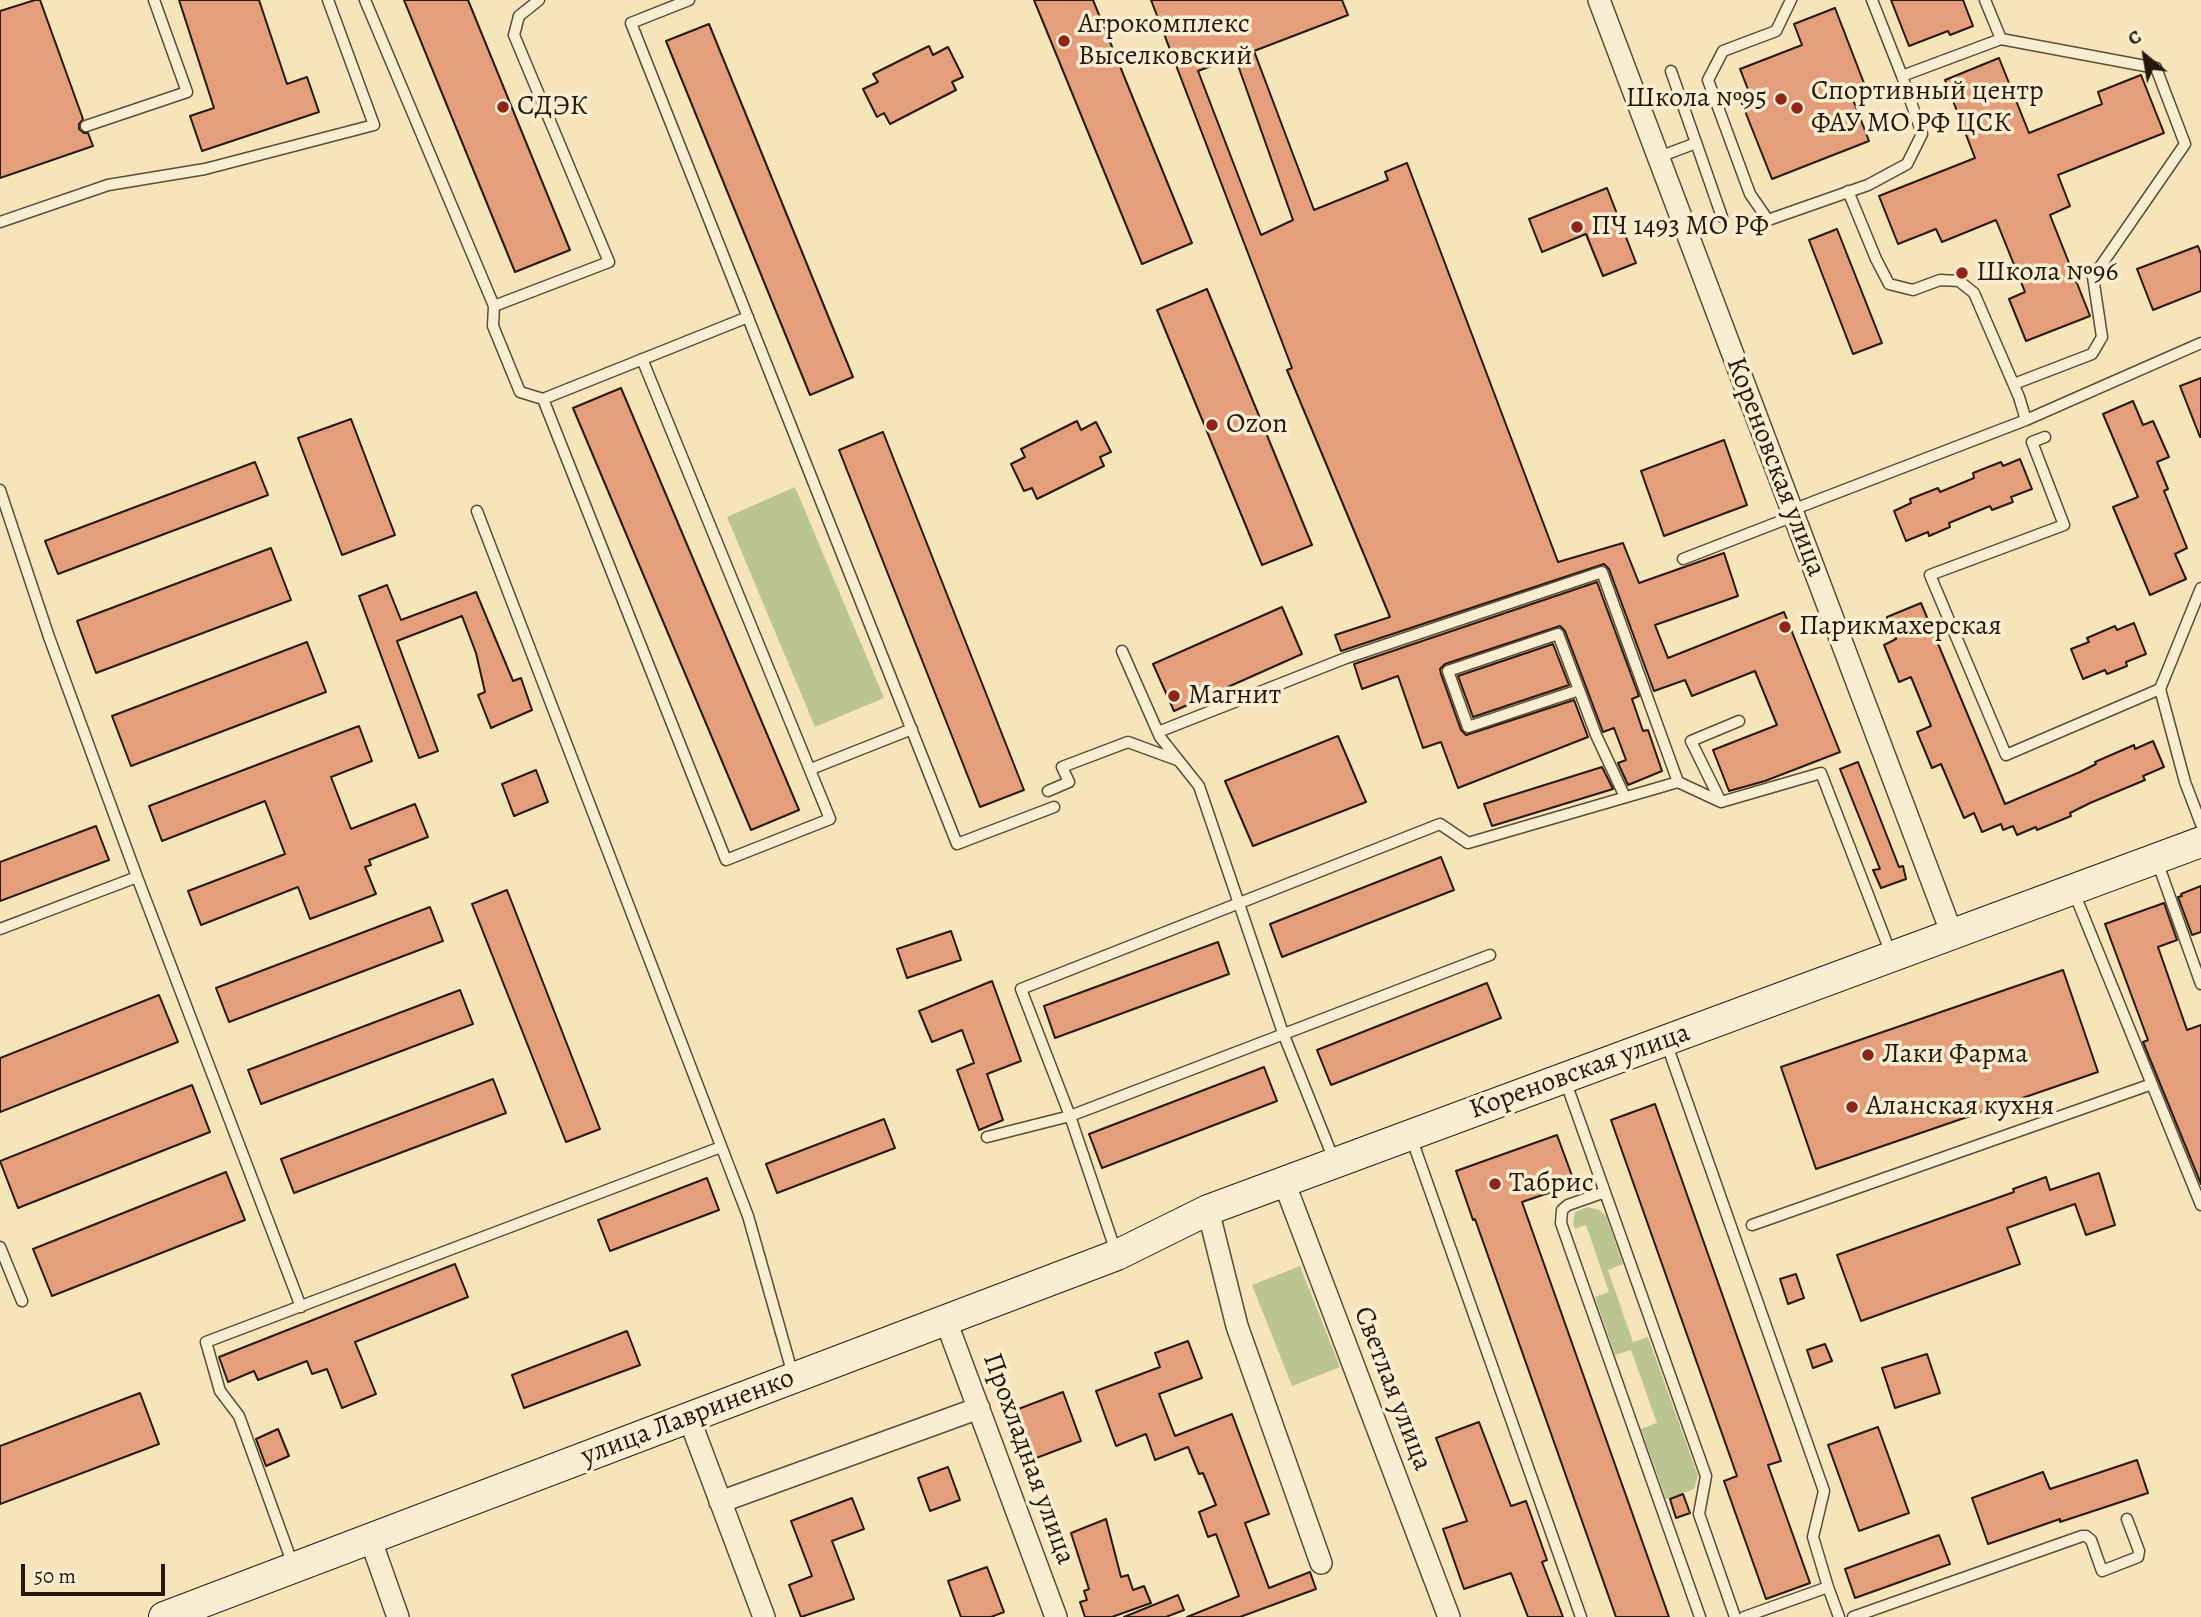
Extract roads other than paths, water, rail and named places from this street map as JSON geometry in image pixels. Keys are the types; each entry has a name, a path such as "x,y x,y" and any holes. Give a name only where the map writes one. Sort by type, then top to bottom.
{"street":[{"name":"Кореновская улица","path":"1599,0 1952,934"},
{"name":"Кореновская улица","path":"1208,1210 2201,842"},
{"name":"Светлая улица","path":"1284,1182 1449,1617"},
{"name":"улица Лавриненко","path":"164,1617 1117,1255 1208,1210"},
{"path":"1208,1210 1237,1326 1321,1563"},
{"name":"Прохладная улица","path":"946,1321 1056,1617"},
{"path":"720,1502 979,1408"},
{"path":"689,1418 764,1617"},
{"path":"370,1538 398,1617"}],"lane":[{"path":"86,126 187,92 154,0"},
{"path":"0,222 108,185 205,169 374,125 328,0"},
{"path":"365,0 494,306 493,326 520,392 543,399 748,317"},
{"path":"494,306 609,262 514,36 519,16 539,0"},
{"path":"689,0 631,23 957,844 1054,807"},
{"path":"1791,0 1776,31 1723,51 1708,80 1749,194 1768,220 1868,185 1907,164 1922,134 1872,0"},
{"path":"1986,0 2001,39"},
{"path":"1902,76 2001,39 2156,68 2185,144 2093,277 2102,337 2092,354 2014,384"},
{"path":"1671,71 1722,217"},
{"path":"1660,157 1696,143"},
{"path":"1848,191 1875,259 1889,284 1913,290 1940,280 1959,281 1974,293 2014,384 2026,420"},
{"path":"1683,559 2026,420 2201,344"},
{"path":"543,399 726,860 830,819 642,359"},
{"path":"2045,437 2032,442 2064,525 1930,575 2006,755 2160,689"},
{"path":"0,490 49,637 137,877 301,1307"},
{"path":"477,511 748,1216 794,1378"},
{"path":"1158,732 1346,657 1602,572 1678,782"},
{"path":"2201,588 2160,689 2185,782 2201,824"},
{"path":"1579,690 1468,727 1448,671 1559,634 1596,735 1625,797"},
{"path":"1122,651 1158,732 1199,786 1283,1033 1335,1162"},
{"path":"1721,802 1691,741 1739,721"},
{"path":"811,769 912,729"},
{"path":"1048,791 1069,782 1062,767 1128,742 1178,760"},
{"path":"1117,1255 1070,1116 1021,989 1440,824 1468,844 1678,782 1721,802 1821,773 1892,956"},
{"path":"2156,859 2201,984"},
{"path":"0,929 137,877"},
{"path":"2073,889 2201,1206"},
{"path":"987,1137 1070,1116 1490,955"},
{"path":"1666,1040 1822,1483 1824,1491 1813,1537 1839,1617"},
{"path":"1564,1077 1706,1476 1699,1514 1735,1617"},
{"path":"1752,1225 2152,1084"},
{"path":"1410,1135 1581,1617"},
{"path":"294,1567 239,1416 220,1391 206,1342 721,1147"},
{"path":"1605,1192 1568,1205 1562,1210 1561,1223 1700,1617"},
{"path":"0,1247 22,1301"},
{"path":"1853,1617 2082,1536 2091,1540 2102,1572 2138,1557 2127,1519"},
{"path":"1744,1617 1828,1587"}],"place":[{"name":"Агрокомплекс Выселковский","path":"1064,41"},
{"name":"Школа №95","path":"1781,99"},
{"name":"СДЭК","path":"503,107"},
{"name":"Спортивный центр ФАУ МО РФ ЦСК","path":"1797,108"},
{"name":"ПЧ 1493 МО РФ","path":"1577,227"},
{"name":"Школа №96","path":"1962,273"},
{"name":"Ozon","path":"1212,425"},
{"name":"Парикмахерская","path":"1785,627"},
{"name":"Магнит","path":"1174,696"},
{"name":"Лаки Фарма","path":"1868,1055"},
{"name":"Аланская кухня","path":"1852,1107"},
{"name":"Табрис","path":"1495,1184"}]}
